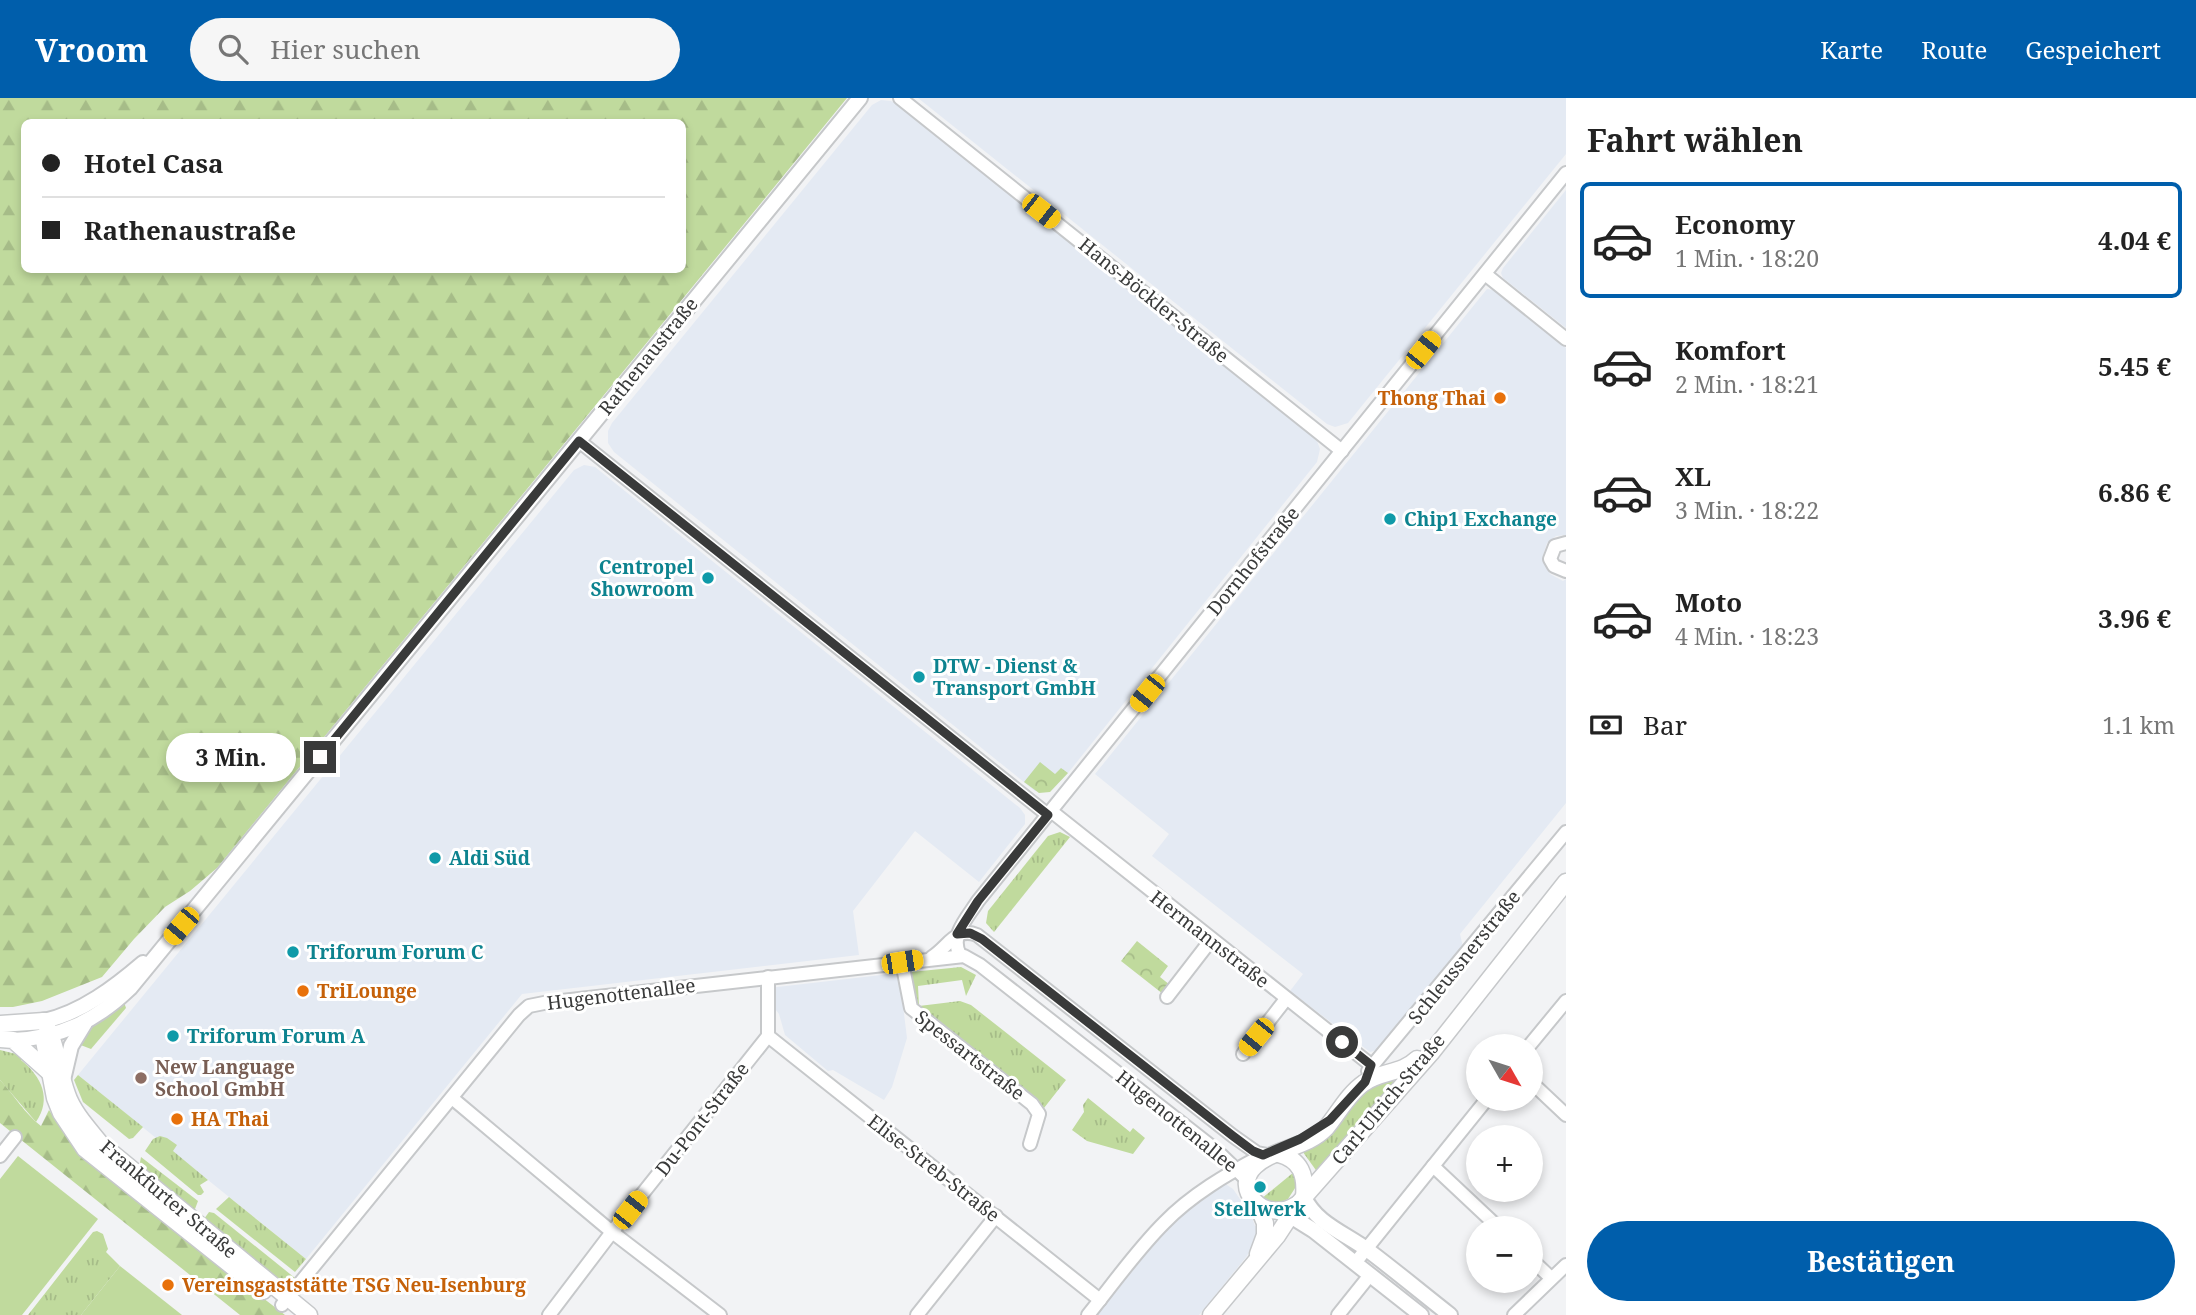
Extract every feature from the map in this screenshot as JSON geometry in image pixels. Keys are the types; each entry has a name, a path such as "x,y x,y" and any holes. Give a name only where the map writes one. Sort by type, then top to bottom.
{"main road":[{"name":"Carl-Ulrich-Straße","path":"1211,1315 1277,1236 1292,1207 1416,1071 1566,882"},
{"path":"0,1024 46,1031"},
{"name":"Frankfurter Straße","path":"46,1031 56,1076 55,1098 61,1113 85,1149 288,1306 309,1315"},
{"name":"Schleussnerstraße","path":"1253,1166 1311,1139 1326,1127 1365,1082 1397,1072 1412,1064 1444,1033"},
{"path":"7,1040 56,1076"},
{"name":"Hugenottenallee","path":"1256,1260 1265,1235 1265,1223 1251,1197 1253,1166 1292,1158 1304,1177 1292,1207"},
{"path":"1257,1204 1292,1207"}],"street":[{"name":"Rathenaustraße","path":"7,1040 85,1023 117,1001 130,988 860,98"},
{"name":"Hans-Böckler-Straße","path":"900,98 1342,451"},
{"name":"Dornhofstraße","path":"957,934 978,901 1566,173"},
{"path":"1485,274 1566,339"},
{"name":"Hermannstraße","path":"579,441 1371,1065"},
{"path":"1566,543 1555,546 1550,559 1554,566 1566,571"},
{"name":"Schleussnerstraße","path":"1365,1082 1371,1065 1401,1034 1566,832"},
{"name":"Hugenottenallee","path":"957,934 970,933 982,939 1241,1142 1253,1166"},
{"path":"957,934 956,943 960,955"},
{"path":"932,957 957,934"},
{"name":"Rathenaustraße","path":"46,1031 113,987 171,939"},
{"path":"1167,997 1211,940"},
{"name":"Hugenottenallee","path":"288,1306 452,1098 520,1015 534,1004 960,955 980,965 1253,1166"},
{"name":"Spessartstraße","path":"902,962 911,1008 1032,1104 1039,1114 1030,1144"},
{"path":"768,977 768,1035"},
{"path":"1242,1054 1286,999"},
{"path":"1539,1034 1566,1001"},
{"path":"56,1076 85,1023"},
{"name":"Elise-Streb-Straße","path":"768,1035 1100,1300"},
{"name":"Du-Pont-Straße","path":"550,1315 612,1231 768,1035"},
{"path":"1544,1095 1566,1115"},
{"path":"452,1098 612,1231 720,1315"},
{"path":"1355,1263 1477,1111"},
{"path":"0,1156 15,1137"},
{"name":"Schleussnerstraße","path":"1088,1315 1164,1223 1197,1195 1253,1166"},
{"path":"1433,1166 1486,1216"},
{"path":"1317,1182 1313,1200 1323,1215 1341,1232"},
{"path":"1292,1207 1314,1213 1366,1249 1450,1315"},
{"path":"1292,1207 1304,1226 1313,1230 1421,1315"},
{"path":"917,1315 996,1216"},
{"path":"1256,1260 1285,1234 1304,1226"},
{"path":"1514,1315 1566,1265"},
{"path":"1543,1270 1551,1278"},
{"path":"1338,1315 1370,1275"}],"shaded area":[{"path":"918,98 1566,98 1566,154 1348,423 1335,427 1327,424"},
{"path":"881,100 898,105 1309,433 1320,449 1317,462 1050,792 1035,791 614,452 608,443 608,431 612,423 872,105"},
{"path":"1566,190 1566,328 1503,278 1501,273"},
{"path":"1487,289 1493,290 1566,348 1566,535 1556,536 1547,543 1542,559 1550,574 1563,581 1566,579 1566,803 1460,934 1463,947 1377,1050 1370,1052 1290,991 1303,974 1152,856 1169,834 1095,774"},
{"path":"584,465 595,467 1020,808 1025,815 1025,824 979,882 915,831 853,911 859,955 522,994 306,1259 78,1075 574,470"},
{"path":"899,973 907,1038 892,1087 884,1100 833,1070 828,1071 785,1035 779,1014 760,989"},
{"path":"1224,1183 1233,1189 1251,1215 1257,1226 1257,1236 1247,1256 1199,1315 1097,1315 1150,1246 1183,1212"}],"green space":[{"path":"0,98 847,98 217,868 190,891 165,907 102,977 42,1001 0,1007"},
{"path":"1040,762 1055,774 1061,768 1068,773 1050,792 1039,793 1024,782"},
{"path":"1060,832 1070,837 994,932 986,923 988,911 1048,836"},
{"path":"1137,941 1168,966 1160,977 1170,985 1163,994 1121,961"},
{"path":"961,967 976,975 966,996 962,980 918,986 919,1006 960,1001 971,1005 1066,1080 1044,1108 915,1005 911,972"},
{"path":"124,1002 126,1008 91,1049 78,1044 92,1026"},
{"path":"0,1050 24,1056 21,1060 39,1081 44,1097 36,1122 0,1080"},
{"path":"78,1075 143,1127 133,1138 129,1139 83,1102 74,1080"},
{"path":"1396,1077 1398,1079 1318,1173 1300,1148 1370,1085"},
{"path":"0,1080 41,1126 49,1110 73,1145 91,1165 285,1315 240,1315 0,1123"},
{"path":"1088,1098 1130,1132 1133,1128 1145,1138 1133,1154 1087,1141 1072,1130 1084,1112 1083,1105"},
{"path":"160,1136 177,1145 173,1151 208,1180 200,1185 204,1192 201,1195 145,1151 153,1139"},
{"path":"18,1156 98,1219 22,1315 0,1315 0,1179"},
{"path":"141,1157 198,1201 195,1209 191,1211 139,1168"},
{"path":"1294,1172 1297,1185 1288,1199 1278,1204 1261,1199"},
{"path":"229,1197 306,1259 295,1272 216,1209"},
{"path":"209,1212 214,1213 295,1278 277,1281 204,1219"},
{"path":"93,1232 103,1234 108,1249 106,1252 120,1266 81,1315 28,1315"},
{"path":"120,1266 182,1315 81,1315"}],"place":[{"name":"Thong Thai","path":"1500,398"},
{"name":"Chip1 Exchange","path":"1390,519"},
{"name":"Centropel Showroom","path":"708,578"},
{"name":"DTW - Dienst & Transport GmbH","path":"919,677"},
{"name":"Aldi Süd","path":"435,858"},
{"name":"Triforum Forum C","path":"293,952"},
{"name":"TriLounge","path":"303,991"},
{"name":"Triforum Forum A","path":"173,1036"},
{"name":"New Language School GmbH","path":"141,1078"},
{"name":"HA Thai","path":"177,1119"},
{"name":"Stellwerk","path":"1260,1187"},
{"name":"Vereinsgaststätte TSG Neu-Isenburg","path":"168,1285"}],"route":[{"path":"320,757 579,441 1048,815 978,901 957,934 970,933 982,939 1233,1136 1263,1155 1300,1139 1330,1120 1365,1082 1371,1065 1342,1042"}]}
